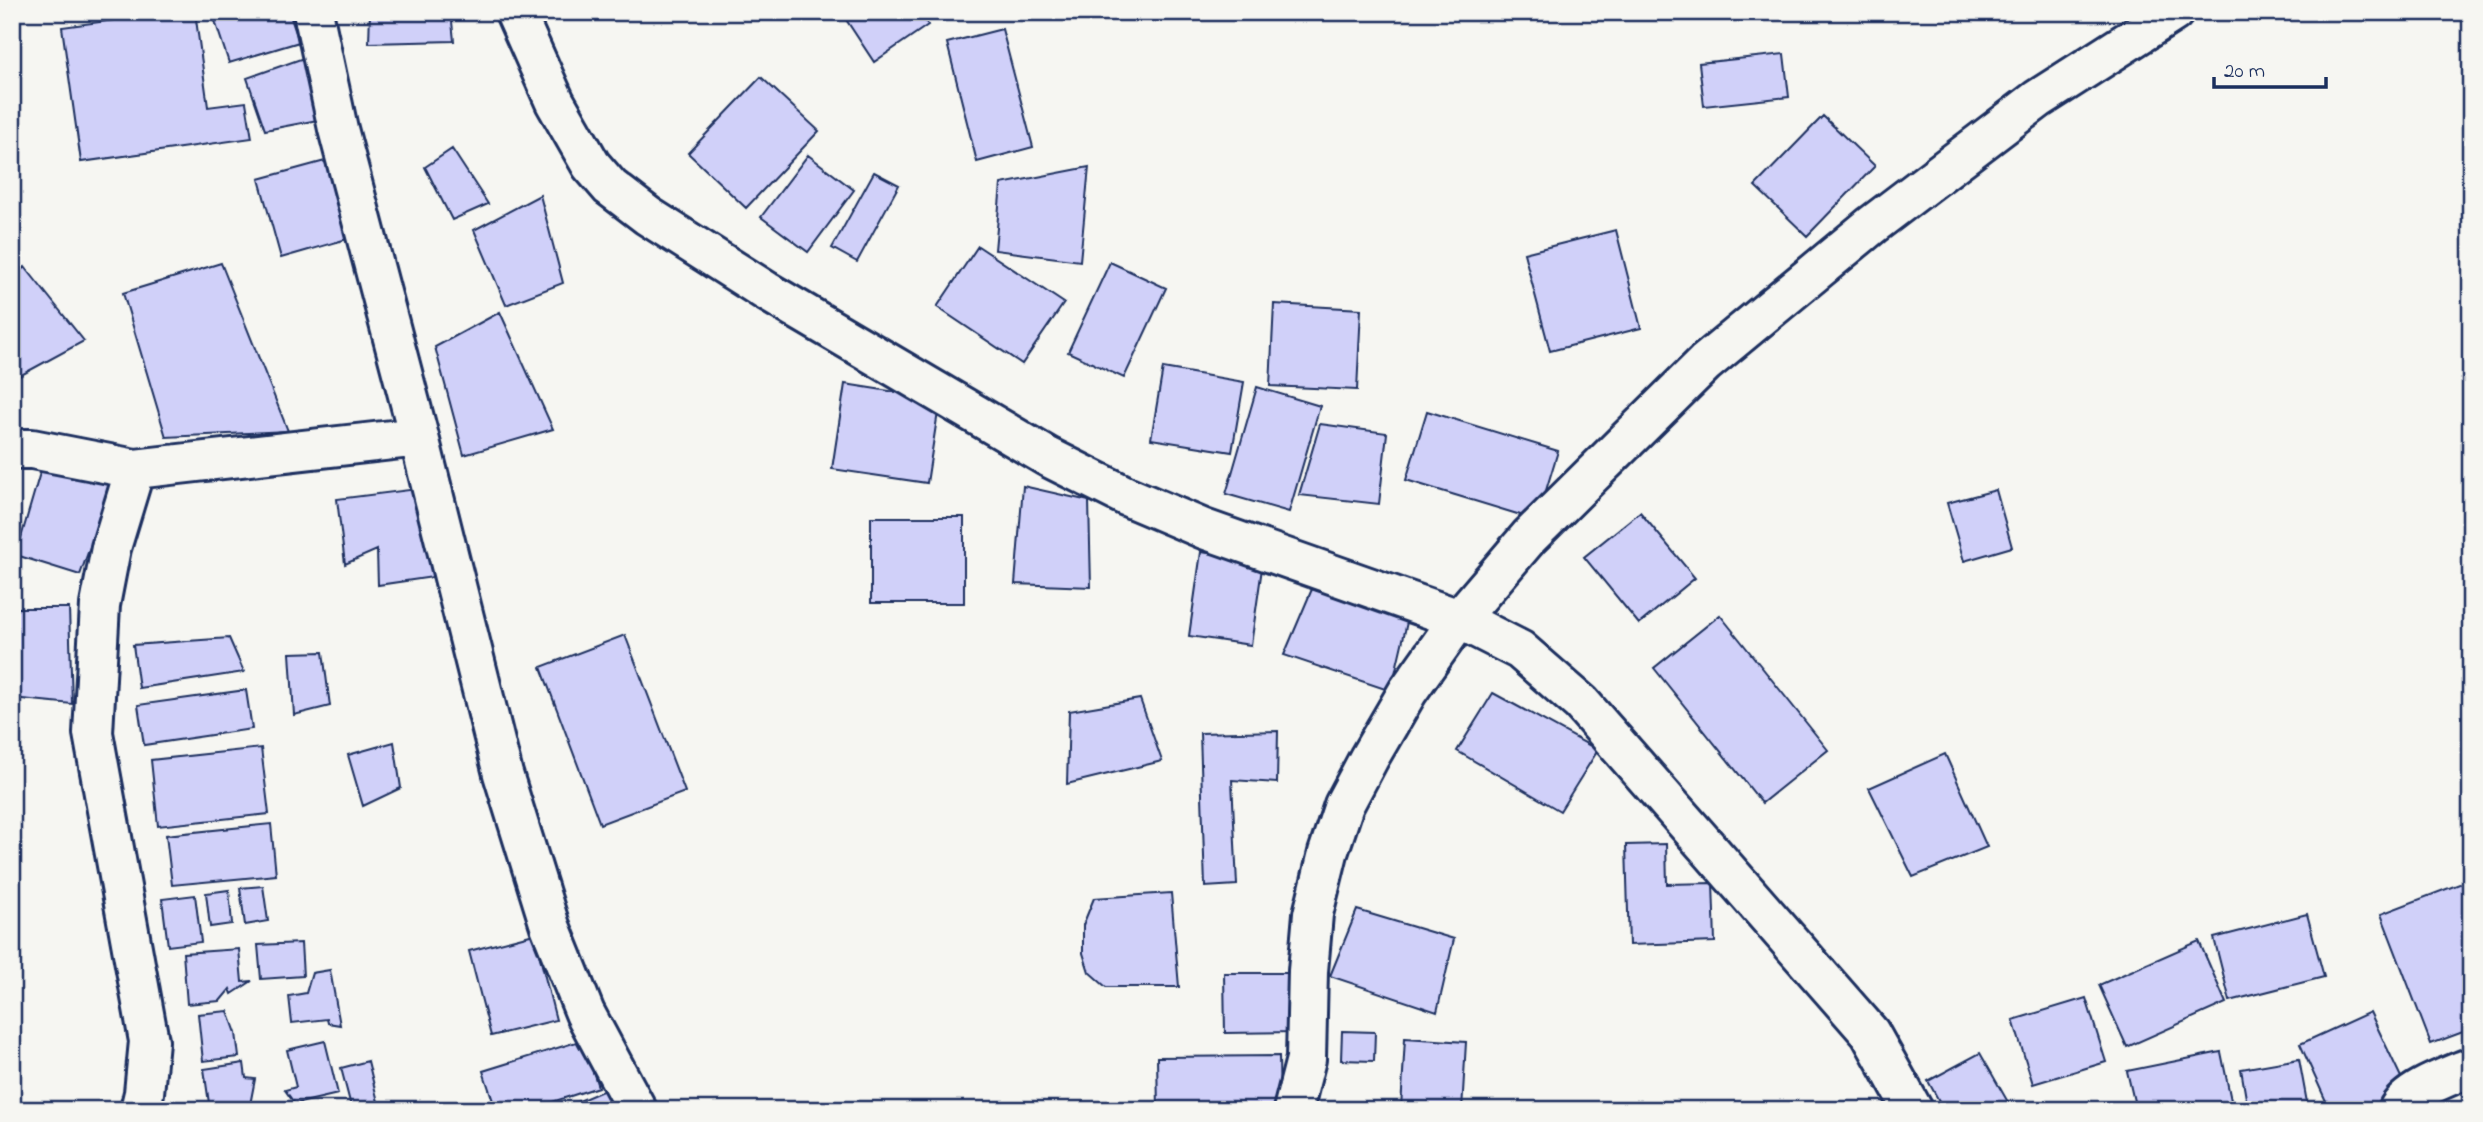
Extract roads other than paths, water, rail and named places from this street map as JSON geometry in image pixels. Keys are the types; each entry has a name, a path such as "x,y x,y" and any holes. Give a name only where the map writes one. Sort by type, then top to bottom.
{"street":[{"path":"313,12 338,129 419,437 503,774 550,926 585,1013 637,1110"},
{"path":"515,12 555,102 591,165 610,187 648,216 766,290 1048,457 1126,496 1204,529 1459,619 1520,650 1581,704 1870,1033 1913,1110"},
{"path":"1293,1110 1306,1059 1307,971 1313,914 1328,853 1344,805 1408,691 1459,619 1529,537 1705,363 1872,225 2038,99 2174,12"},
{"path":"12,449 32,449 135,469 419,437"},
{"path":"135,469 111,548 100,605 93,733 149,1041 140,1110"},
{"path":"2398,1110 2401,1103 2413,1094 2471,1067"}]}
